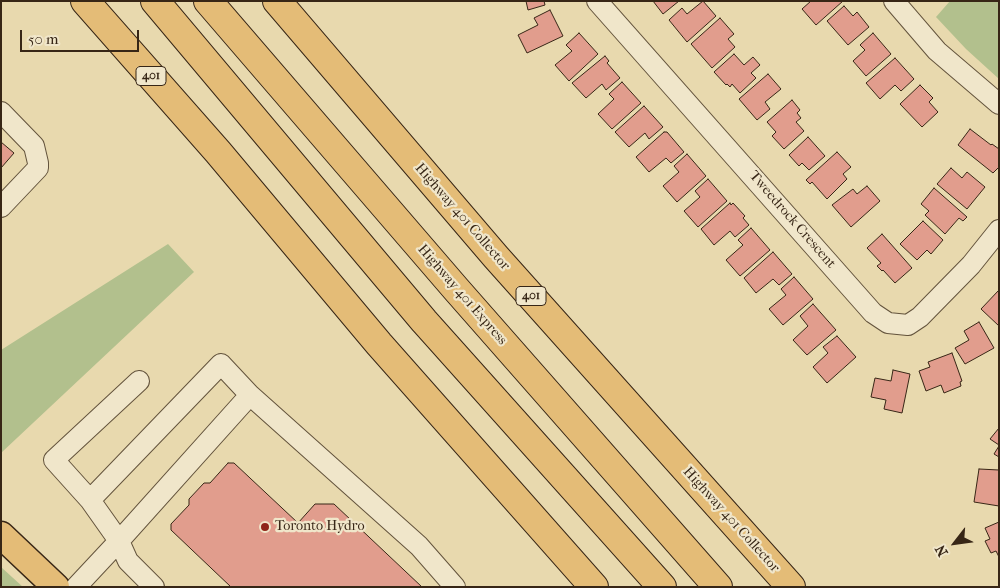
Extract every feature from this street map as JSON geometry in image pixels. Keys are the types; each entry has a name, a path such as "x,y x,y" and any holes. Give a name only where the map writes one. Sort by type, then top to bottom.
{"highway":[{"path":"65,1 218,152"},
{"name":"401","path":"85,1 218,152 379,344 594,587"},
{"path":"155,1 424,321 662,587"},
{"name":"Highway 401 Express","path":"208,1 463,297 718,587"},
{"name":"Highway 401 Collector","path":"277,1 496,257 791,587"}],"main road":[{"path":"1,534 56,587"}],"street":[{"name":"Tweedrock Crescent","path":"597,1 873,313 888,324 908,325 920,316 971,265 999,230"},
{"path":"894,1 937,50 999,104"},
{"path":"1,112 34,146 38,163 38,168 1,207"},
{"path":"90,500 221,364 250,395 419,546 456,587"},
{"path":"139,381 54,460 90,500 119,542 128,561 154,587"},
{"path":"76,587 119,542 250,395"}],"green space":[{"path":"950,1 999,1 999,79 966,49 936,17"},
{"path":"168,244 194,272 1,453 1,350"},
{"path":"1,567 23,587 1,587"}],"building":[{"path":"526,1 544,1 545,5 528,10"},
{"path":"653,1 679,1 663,14"},
{"path":"703,1 716,16 687,42 669,20 682,8 687,14"},
{"path":"811,1 843,1 816,25 802,9"},
{"path":"844,6 853,16 857,12 869,27 848,45 827,21"},
{"path":"550,10 563,36 527,53 518,35 538,25 534,18"},
{"path":"720,18 734,34 728,39 735,47 712,68 691,44"},
{"path":"579,33 598,54 569,81 555,65 572,51 566,45"},
{"path":"873,33 891,54 866,76 853,61 865,50 860,45"},
{"path":"734,54 744,65 753,57 760,65 751,73 756,78 740,93 732,84 730,87 726,85 714,72"},
{"path":"605,56 609,61 607,63 620,78 606,90 602,84 586,98 572,83"},
{"path":"895,58 914,79 901,91 895,85 880,99 866,83"},
{"path":"768,74 781,89 765,102 770,109 757,120 739,99"},
{"path":"622,82 641,103 612,129 598,114 614,99 609,94"},
{"path":"920,85 933,98 929,102 938,112 922,127 900,104"},
{"path":"792,100 800,110 797,113 801,118 796,122 804,131 784,149 772,136 776,132 767,122"},
{"path":"644,106 663,127 649,139 645,133 629,147 615,132"},
{"path":"970,129 999,149 999,167 993,173 958,145"},
{"path":"664,132 667,132 684,152 671,163 666,158 649,172 636,157"},
{"path":"808,137 825,156 809,170 802,163 799,166 789,155"},
{"path":"1,142 14,153 1,168"},
{"path":"837,152 851,167 843,174 847,179 827,199 812,182 810,184 806,180"},
{"path":"687,154 706,176 677,202 663,186 679,172 674,166"},
{"path":"951,168 962,178 967,172 985,187 967,209 937,184"},
{"path":"708,179 727,201 698,227 684,211 700,197 695,191"},
{"path":"867,186 880,201 851,227 832,205 853,189 857,194"},
{"path":"934,188 967,217 963,221 959,218 945,234 925,215 929,211 921,204"},
{"path":"730,203 731,205 733,203 745,216 743,218 749,225 735,237 730,231 714,245 701,229"},
{"path":"923,221 943,240 931,254 927,250 917,260 900,244"},
{"path":"751,228 770,250 740,276 726,260 743,245 738,240"},
{"path":"882,234 912,268 895,283 877,266 881,263 867,248"},
{"path":"773,252 792,274 779,285 773,279 756,293 744,278"},
{"path":"794,277 813,299 783,325 769,309 786,295 781,289"},
{"path":"999,290 999,326 981,309"},
{"path":"813,304 836,330 807,355 793,340 808,326 800,316"},
{"path":"979,322 994,348 965,364 955,348 969,340 964,331"},
{"path":"837,336 856,357 827,383 813,367 828,353 823,347"},
{"path":"952,353 962,381 960,382 961,386 944,393 941,385 926,391 919,371 930,367 928,362"},
{"path":"893,370 910,374 902,413 884,409 886,400 871,397 875,378 891,381"},
{"path":"999,428 999,445 990,439"},
{"path":"999,446 999,457 994,454"},
{"name":"Toronto Hydro","path":"228,463 234,463 298,523 315,504 334,504 422,587 231,587 171,530 171,524 189,505 189,499 204,483 210,483"},
{"path":"979,469 999,470 999,506 974,502"},
{"path":"999,522 999,557 996,551 991,553 985,541 990,539 985,528"}],"place":[{"name":"Toronto Hydro","path":"265,527"}]}
